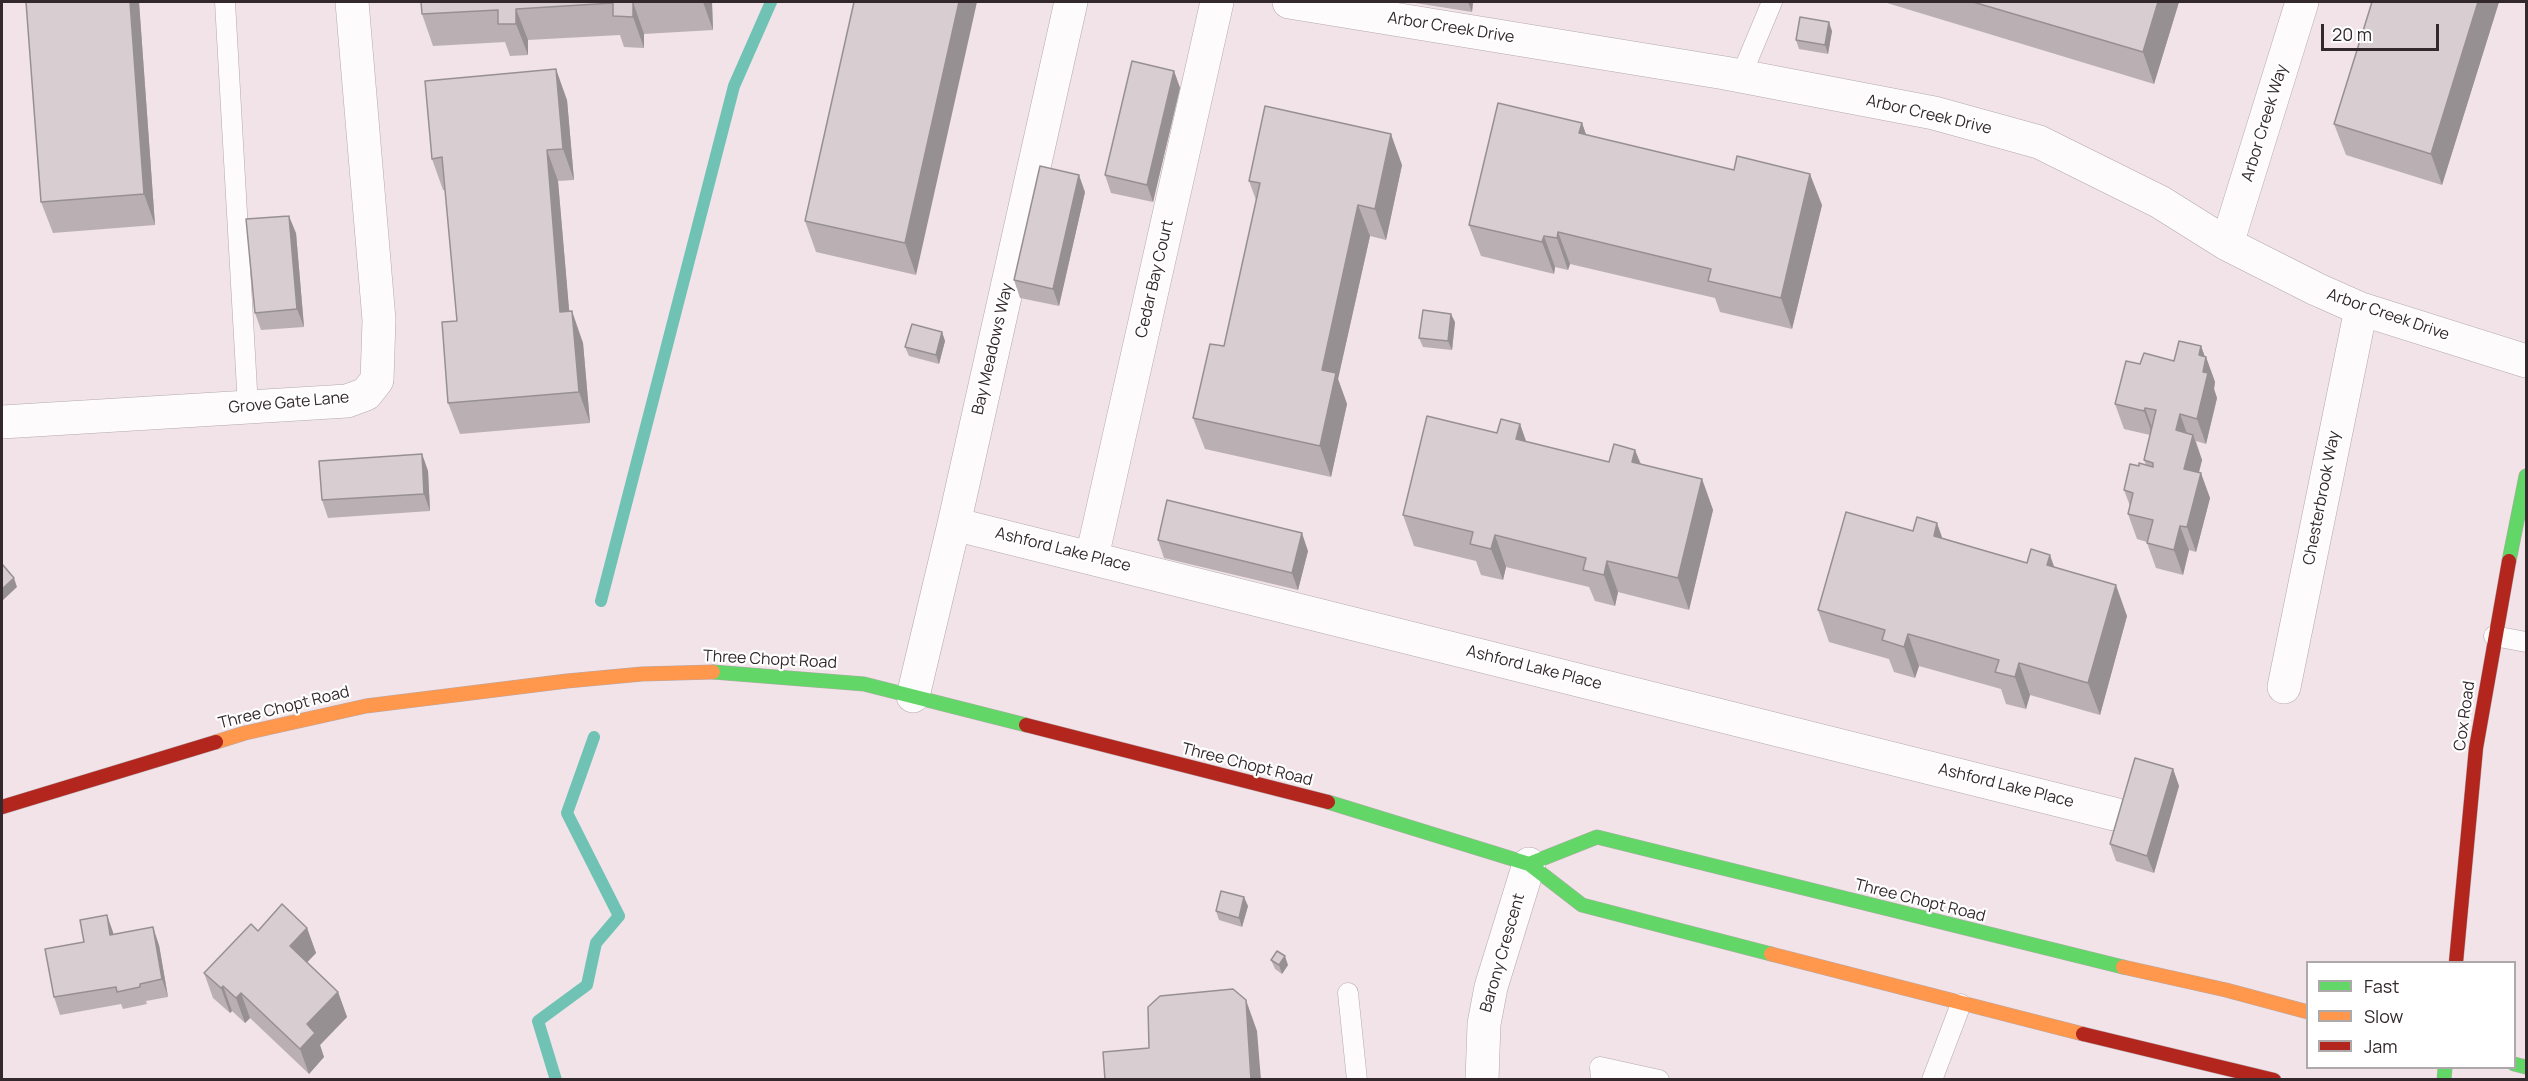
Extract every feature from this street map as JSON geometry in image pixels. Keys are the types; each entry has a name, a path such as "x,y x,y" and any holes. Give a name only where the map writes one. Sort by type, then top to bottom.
{"main road":[{"name":"Cox Road","path":"2456,961 2476,748 2494,636 2526,476"},
{"name":"Three Chopt Road","path":"3,803 245,733 366,706 486,690 642,674 728,671 864,684 1331,803 1529,864 1582,905 1961,1004 2274,1080"},
{"name":"Three Chopt Road","path":"1529,864 1597,837 2062,954 2226,990 2306,1011"}],"street":[{"name":"Grove Gate Lane","path":"2,422 347,401 366,394 377,380 379,320 352,2"},
{"name":"Bay Meadows Way","path":"913,696 1071,2"},
{"name":"Cedar Bay Court","path":"1092,557 1217,2"},
{"name":"Arbor Creek Drive","path":"1289,2 1741,76 1934,113 2039,142 2160,202 2227,244 2316,289 2361,309 2526,360"},
{"name":"Arbor Creek Way","path":"2227,244 2302,2"},
{"name":"Chesterbrook Way","path":"2284,687 2361,309"},
{"name":"Ashford Lake Place","path":"954,524 2114,814"},
{"name":"Barony Crescent","path":"1482,1080 1484,1024 1491,987 1529,864"}],"lane":[{"path":"225,2 248,407"},
{"path":"1741,76 1772,2"},
{"path":"2494,636 2526,642"},
{"path":"1348,993 1357,1080"},
{"path":"1932,1080 1961,1004"},
{"path":"1601,1080 1600,1067 1659,1080"}],"building":[{"path":"26,2 130,2 144,194 41,202"},
{"path":"421,2 633,2 633,17 613,16 613,3 516,9 516,24 498,24 498,10 422,14"},
{"path":"854,2 959,2 905,243 805,221"},
{"path":"1973,2 2158,2 2143,52"},
{"path":"2372,2 2478,2 2431,154 2334,124"},
{"path":"1800,17 1829,22 1825,45 1796,40"},
{"path":"1132,61 1174,71 1147,185 1105,175"},
{"path":"556,69 563,149 547,150 560,312 572,311 579,392 448,403 442,322 457,321 442,157 432,159 425,81"},
{"path":"1498,103 1582,123 1579,133 1734,170 1737,156 1810,174 1781,298 1708,281 1711,269 1558,232 1557,238 1544,236 1542,242 1469,225"},
{"path":"1265,106 1391,134 1375,209 1358,205 1322,370 1336,373 1320,446 1193,418 1210,344 1224,346 1260,183 1249,181"},
{"path":"1040,166 1079,175 1053,289 1014,280"},
{"path":"289,216 297,309 255,313 246,219"},
{"path":"1423,310 1451,314 1448,341 1419,338"},
{"path":"912,324 942,332 936,355 905,347"},
{"path":"2179,341 2201,346 2199,355 2206,357 2203,372 2208,373 2197,419 2180,414 2176,430 2193,435 2184,469 2201,473 2187,527 2180,526 2174,550 2147,543 2153,520 2128,514 2133,493 2124,490 2130,464 2139,466 2139,463 2153,467 2153,463 2144,460 2156,410 2145,408 2144,411 2115,404 2126,361 2140,364 2144,353 2174,361"},
{"path":"1427,416 1497,433 1501,419 1520,424 1516,439 1609,462 1614,444 1635,450 1632,462 1702,479 1678,578 1607,561 1604,575 1583,570 1586,558 1495,535 1491,549 1470,544 1473,532 1403,515"},
{"path":"422,454 424,494 322,500 319,461"},
{"path":"1167,500 1302,533 1292,573 1158,540"},
{"path":"1846,512 1913,531 1917,517 1937,523 1934,536 2027,563 2031,549 2050,555 2047,565 2116,585 2088,683 2019,663 2015,677 1995,672 1999,660 1908,634 1904,647 1882,640 1885,630 1818,610"},
{"path":"2,564 14,578 2,589"},
{"path":"2135,758 2173,769 2147,856 2110,844"},
{"path":"1221,891 1244,897 1239,918 1216,911"},
{"path":"282,904 307,928 290,946 338,992 307,1024 315,1033 300,1049 241,993 236,998 204,973 251,924 258,931"},
{"path":"107,915 110,935 153,927 162,979 117,992 116,987 54,997 45,949 84,942 80,920"},
{"path":"1277,951 1285,956 1279,965 1271,960"},
{"path":"1233,989 1246,1000 1251,1080 1105,1080 1103,1052 1149,1048 1148,1007 1160,996"}],"waterway":[{"path":"601,601 734,86 771,2"},
{"path":"556,1080 538,1021 587,985 596,943 619,916 567,813 594,737"}],"traffic: fast":[{"path":"2509,561 2526,476"},
{"path":"713,672 864,684 1026,725"},
{"path":"1328,802 1529,864 1582,905 1771,954"},
{"path":"1529,864 1597,837 2123,967"},
{"path":"2516,1064 2526,1067"},
{"path":"2444,1080 2445,1069"}],"traffic: slow":[{"path":"216,742 245,733 366,706 567,681 642,674 713,672"},
{"path":"1771,954 2083,1034"},
{"path":"2123,967 2226,990 2306,1011"}],"traffic: jam":[{"path":"2456,961 2476,748 2509,561"},
{"path":"1026,725 1328,802"},
{"path":"2,807 216,742"},
{"path":"2083,1034 2274,1080"}]}
